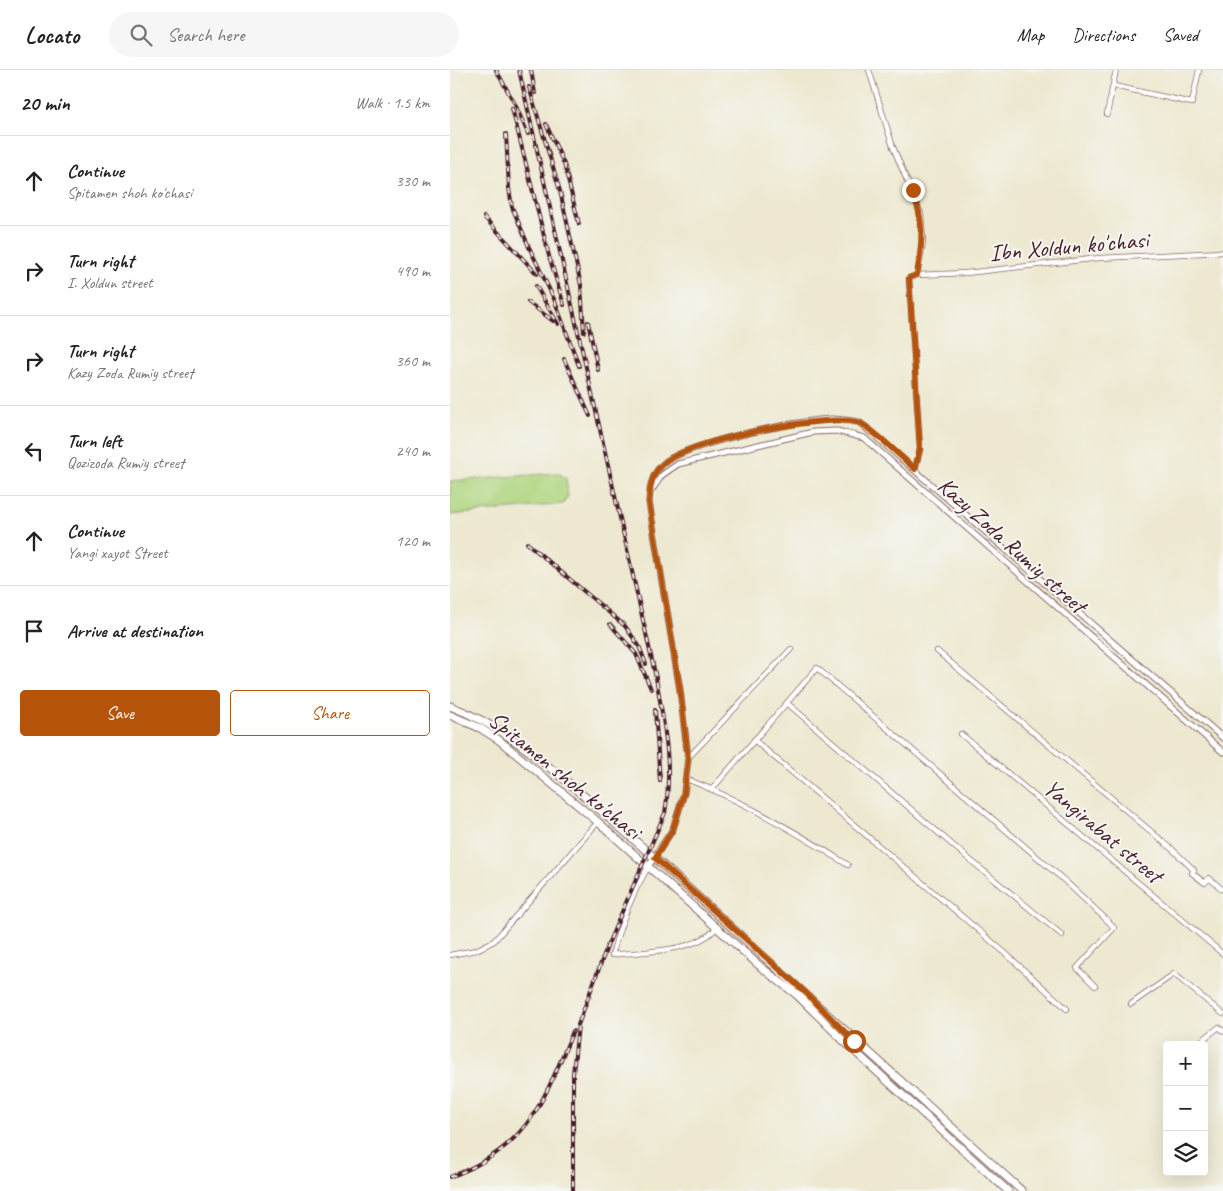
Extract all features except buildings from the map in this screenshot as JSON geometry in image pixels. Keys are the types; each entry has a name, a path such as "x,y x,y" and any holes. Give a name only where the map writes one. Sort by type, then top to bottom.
{"main road":[{"name":"Spitamen shoh ko'chasi","path":"450,706 482,719 525,746 655,858 1022,1191"},
{"name":"Spitamen shoh ko'chasi","path":"450,715 480,728 499,740 598,822 762,968 797,995 850,1047 1008,1191"}],"street":[{"path":"869,70 893,147 921,214 922,242 917,275 909,278 920,449 915,469"},
{"path":"1107,114 1116,70"},
{"path":"1114,86 1192,102 1199,70"},
{"name":"Ibn Xoldun ko'chasi","path":"917,275 966,273 1100,258 1223,252"},
{"name":"Kazy Zoda Rumiy street","path":"650,493 654,476 668,460 696,447 766,430 833,419 859,422 1223,738"},
{"name":"Kazy Zoda Rumiy street","path":"650,493 662,474 678,464 813,432 837,432 864,438 1223,752"},
{"path":"650,493 649,502 680,690 688,758 686,780 673,829 638,884 618,932 612,955 666,949 701,942 718,927"},
{"path":"688,758 791,649"},
{"path":"937,651 1173,850 1194,870 1192,873 1205,883 1209,878 1223,890"},
{"path":"712,789 817,668 1065,881 1114,928 1077,968 1095,986"},
{"path":"787,703 969,859 1062,935"},
{"name":"Yangirabat street","path":"960,734 1223,954"},
{"path":"754,740 1004,952 1068,1010"},
{"path":"686,780 712,789 812,842 848,865"},
{"path":"450,955 476,950 494,942 598,822"},
{"path":"1131,1004 1174,974 1223,1014"},
{"path":"1201,1041 1223,1022"},
{"path":"1219,1027 1223,1031"}],"green space":[{"path":"558,473 566,478 568,496 563,504 450,515 450,481"}],"railway":[{"path":"496,70 515,104 528,134"},
{"path":"519,70 656,678 668,762 665,813 608,944 578,1025 573,1074 573,1191"},
{"path":"531,70 535,93"},
{"path":"529,87 560,191 581,285 584,332"},
{"path":"512,108 549,256 564,305"},
{"path":"546,124 564,164 579,224"},
{"path":"506,134 512,207 554,299 579,366"},
{"path":"484,217 537,274"},
{"path":"536,286 558,324"},
{"path":"528,302 553,321"},
{"path":"588,322 598,370"},
{"path":"564,359 590,416"},
{"path":"527,543 625,626 639,646 646,664"},
{"path":"610,624 636,654 651,689"},
{"path":"655,710 660,781"},
{"path":"450,1177 498,1152 530,1120 552,1080 573,1031"}],"route":[{"path":"854,1041 806,993 769,962 655,858 673,829 684,793 688,758 680,690 649,502 651,484 662,464 685,451 766,430 833,419 859,422 915,469 920,449 909,278 917,275 922,242 921,214 913,190"}]}
